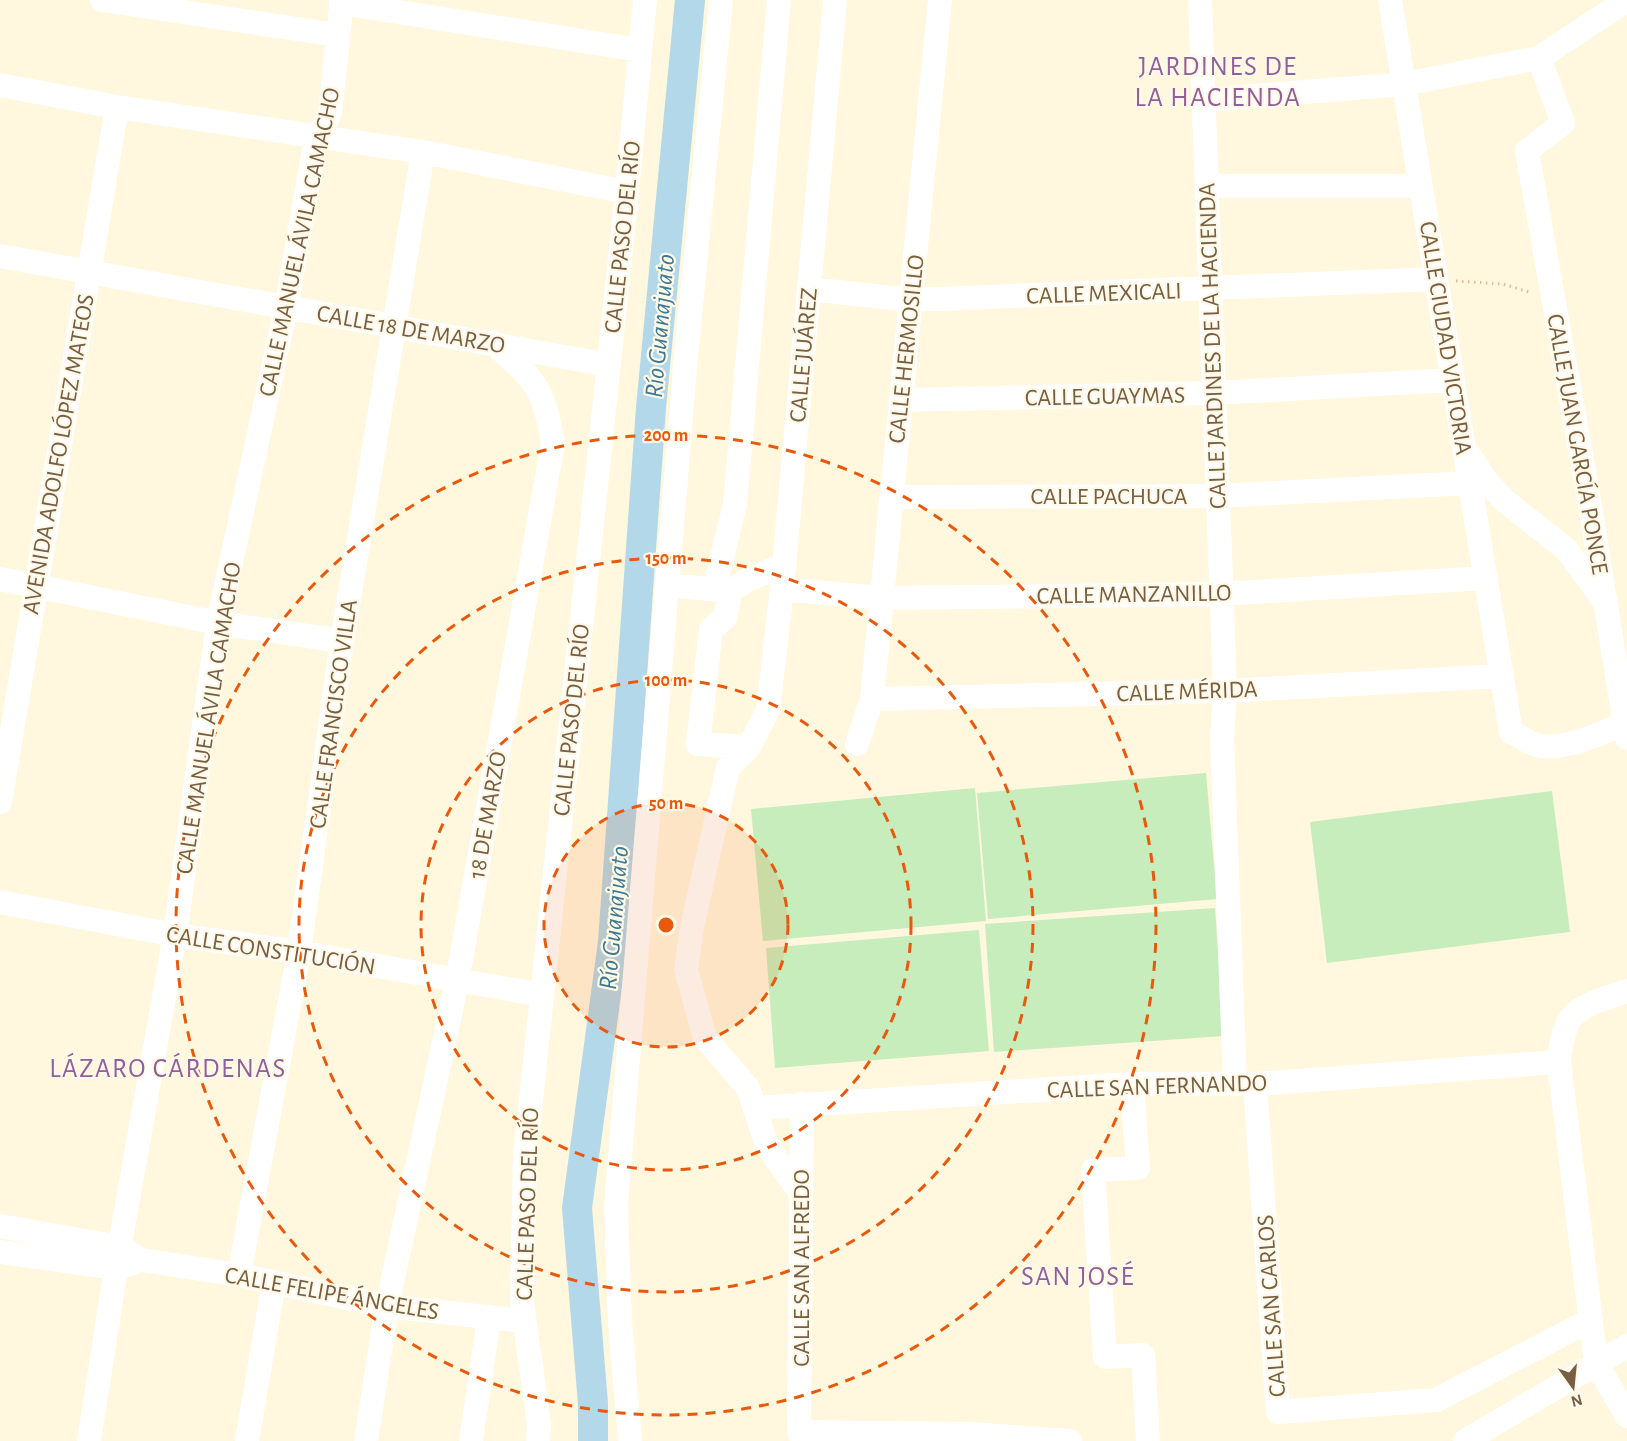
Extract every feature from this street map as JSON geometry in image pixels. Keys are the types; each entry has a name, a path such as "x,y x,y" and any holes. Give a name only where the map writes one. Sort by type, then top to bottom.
{"street":[{"path":"102,0 338,35"},
{"name":"CALLE PASO DEL RÍO","path":"538,1441 539,1424 523,1321 525,1157 627,192 645,0"},
{"path":"630,1441 620,1322 616,1205 666,585 721,0"},
{"path":"749,747 698,744 711,630 725,618 722,590 735,505 779,0"},
{"name":"CALLE JUÁREZ","path":"749,747 768,710 784,577 835,0"},
{"name":"CALLE HERMOSILLO","path":"857,744 872,699 940,0"},
{"name":"CALLE JARDINES DE LA HACIENDA","path":"1200,0 1225,691 1222,740 1245,1084"},
{"name":"CALLE CIUDAD VICTORIA","path":"1390,0 1462,443 1512,732 1538,746 1555,745 1626,730"},
{"path":"1205,100 1404,84 1539,58 1627,0"},
{"path":"342,2 640,50"},
{"name":"CALLE MANUEL ÁVILA CAMACHO","path":"89,1441 118,1258 175,935 218,623 286,308 315,144 330,113 342,2"},
{"name":"CALLE JUAN GARCÍA PONCE","path":"1539,58 1563,123 1527,151 1606,604 1622,667 1626,730"},
{"path":"0,85 117,106 423,152 627,192"},
{"name":"AVENIDA ADOLFO LÓPEZ MATEOS","path":"0,802 117,106"},
{"name":"CALLE FRANCISCO VILLA","path":"239,1275 299,952 342,641 423,152"},
{"path":"1207,186 1421,186"},
{"name":"CALLE 18 DE MARZO","path":"0,256 286,308 492,342 609,365"},
{"name":"CALLE MEXICALI","path":"809,289 911,300 1209,290 1436,279"},
{"name":"18 DE MARZO","path":"366,1441 387,1306 457,982 553,443 546,406 536,384 492,342"},
{"name":"CALLE GUAYMAS","path":"901,400 1214,393 1453,380"},
{"path":"1462,443 1487,482 1505,501 1567,550 1606,604"},
{"name":"CALLE PACHUCA","path":"892,497 1218,495 1470,483"},
{"path":"666,585 722,590 749,579 784,577"},
{"name":"CALLE MANZANILLO","path":"784,577 882,598 1220,594 1486,579"},
{"path":"0,579 218,623 342,641"},
{"name":"CALLE MÉRIDA","path":"872,699 1225,691 1502,676"},
{"path":"749,747 728,768 692,927 686,970 705,1038 748,1088 767,1145 801,1194"},
{"name":"CALLE CONSTITUCIÓN","path":"0,902 175,935 299,952 457,982 542,995"},
{"path":"1627,991 1578,1009 1562,1034 1559,1062 1596,1363 1627,1416"},
{"name":"CALLE SAN FERNANDO","path":"754,1108 1132,1084 1245,1084 1559,1062"},
{"path":"1132,1084 1138,1168 1093,1170 1105,1357 1143,1355 1148,1441"},
{"name":"CALLE SAN CARLOS","path":"1245,1084 1278,1412 1436,1401 1591,1320"},
{"name":"CALLE SAN ALFREDO","path":"802,1104 799,1431 969,1434 1070,1441"},
{"name":"CALLE FELIPE ÁNGELES","path":"0,1226 118,1258"},
{"name":"CALLE FELIPE ÁNGELES","path":"0,1252 142,1260 239,1275 387,1306 523,1321"},
{"path":"247,1441 274,1282"},
{"path":"471,1441 489,1319"},
{"path":"1465,1441 1627,1346"}],"path":[{"path":"1436,279 1503,284 1553,299"}],"green space":[{"path":"1206,773 1217,899 988,919 977,793"},
{"path":"975,788 986,921 763,941 751,809"},
{"path":"1552,791 1570,932 1327,963 1310,822"},
{"path":"1215,908 1224,1036 994,1052 985,924"},
{"path":"979,930 989,1051 775,1068 766,948"}],"waterway":[{"name":"Río Guanajuato","path":"593,1441 593,1404 577,1208 613,942 651,408 690,0"}],"district":[{"name":"JARDINES DE LA HACIENDA","path":"1218,82"},
{"name":"LÁZARO CÁRDENAS","path":"168,1068"},
{"name":"SAN JOSÉ","path":"1078,1276"}]}
